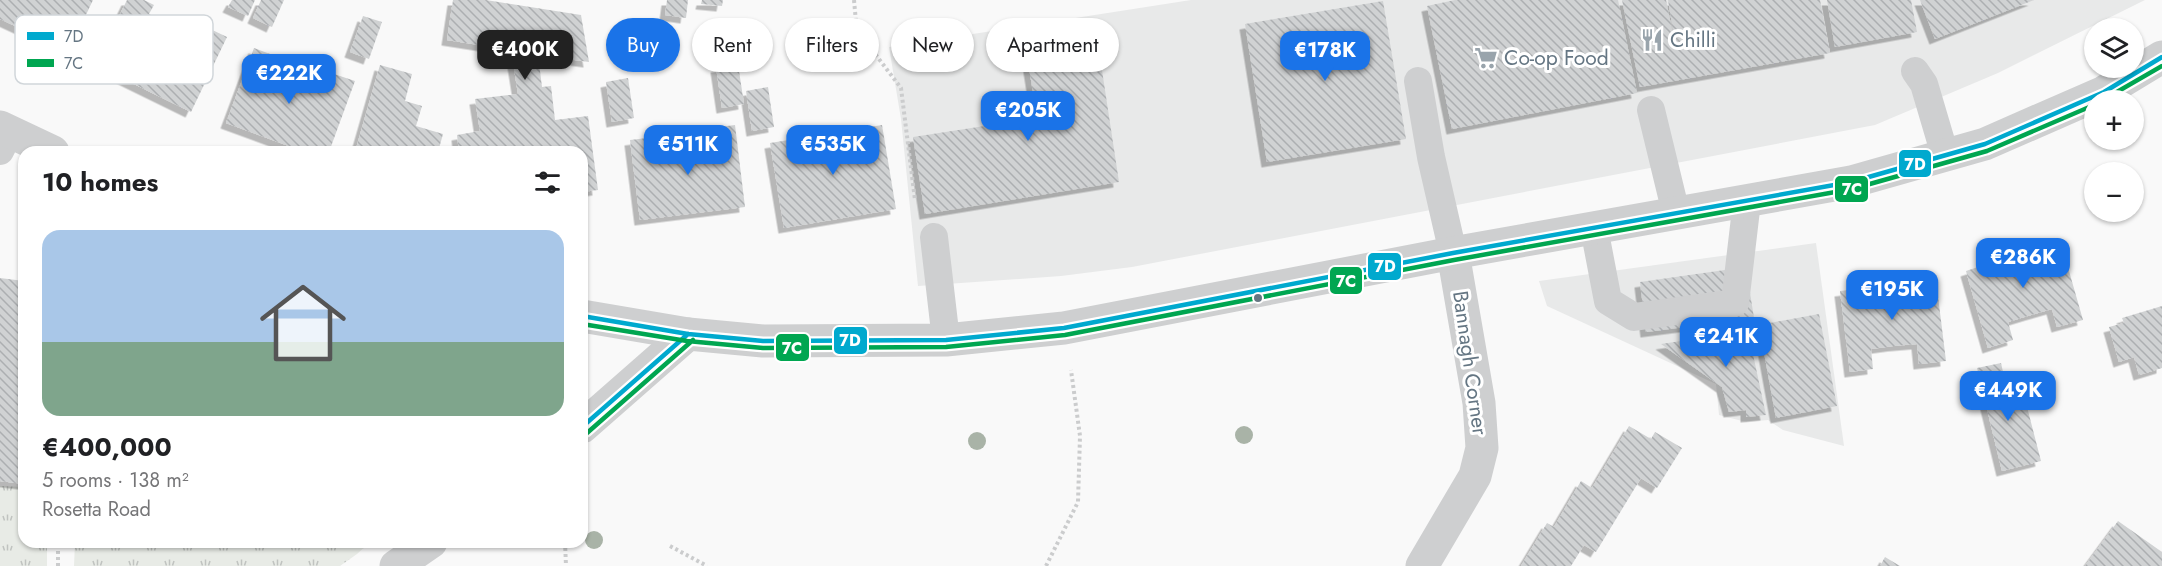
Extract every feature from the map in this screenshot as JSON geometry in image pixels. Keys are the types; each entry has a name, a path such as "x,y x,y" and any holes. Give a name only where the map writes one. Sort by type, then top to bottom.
{"street":[{"path":"588,317 688,334 763,341 946,340 1064,328 1453,253 1851,182 1984,144 2104,92 2162,57"},
{"path":"3,136 34,146"},
{"name":"Bannagh Corner","path":"1422,566 1475,476 1482,448 1479,403 1453,253"},
{"path":"588,422 688,334"},
{"path":"403,558 420,548"}],"lane":[{"path":"1915,71 1924,84 1945,155"},
{"path":"1418,81 1431,157 1453,253"},
{"path":"1651,110 1676,213"},
{"path":"1594,228 1608,301 1634,317 1735,303 1747,201"},
{"path":"934,237 946,340"}],"path":[{"path":"854,0 856,22 866,42 901,88 917,213 934,237"},
{"path":"1046,566 1078,502 1080,436 1064,328"},
{"path":"670,546 707,566"},
{"path":"58,548 58,566"},
{"path":"565,548 566,566"}],"shaded area":[{"path":"1191,0 2145,0 2109,18 2084,18 2084,30 1998,73 1875,125 1132,267 1061,276 918,286 901,119 893,72 974,72 974,34 986,32 986,72 1119,72 1119,18 1075,18"},
{"path":"1816,243 1844,446 1783,430 1768,420 1746,422 1719,415 1716,384 1547,306 1539,281"}],"green space":[{"path":"0,486 18,487 18,548 47,548 47,566 0,566"},
{"path":"75,548 364,548 340,566 74,566"}],"building":[{"path":"0,0 93,0 86,15 15,15 15,26 0,19"},
{"path":"127,0 144,0 154,5 149,14 151,15 120,15"},
{"path":"232,0 255,0 248,16 228,7"},
{"path":"261,0 284,0 272,27 253,18"},
{"path":"453,0 486,0 581,15 589,62 538,55 542,87 551,86 555,120 588,116 598,190 588,191 588,146 458,146 457,135 480,131 475,99 518,94 511,50 447,40"},
{"path":"667,0 688,0 686,18 665,15"},
{"path":"702,0 723,0 722,6 701,4"},
{"path":"1455,0 1618,0 1637,93 1452,129 1427,6"},
{"path":"1622,0 1666,0 1676,49 1668,0 1820,0 1830,53 1640,87"},
{"path":"1827,0 1911,0 1917,32 1835,47"},
{"path":"1920,0 2034,0 1935,39"},
{"path":"1383,1 1406,139 1267,162 1245,24"},
{"path":"363,16 382,22 369,59 350,52"},
{"path":"213,30 227,37 213,66"},
{"path":"254,48 278,57 275,67 327,86 331,73 355,81 331,146 289,146 226,123"},
{"path":"380,65 412,74 405,101 422,106 416,126 443,134 440,146 357,146"},
{"path":"717,72 739,72 744,104 722,108"},
{"path":"1030,72 1102,72 1119,182 925,214 913,137 1037,118"},
{"path":"628,78 634,118 612,122 606,82"},
{"path":"134,84 204,84 191,112"},
{"path":"768,87 774,127 752,131 746,91"},
{"path":"735,125 745,207 640,220 630,140 656,137 658,148 712,142 711,128"},
{"path":"882,125 896,209 784,228 770,143"},
{"path":"2042,241 2043,247 2061,243 2083,320 2057,327 2052,309 2031,315 2008,322 2013,340 1988,348 1966,271 1984,265 1982,259"},
{"path":"1746,267 1754,318 1646,332 1640,282"},
{"path":"0,278 18,280 18,483 0,481"},
{"path":"1912,279 1912,283 1936,280 1946,361 1919,364 1917,344 1893,346 1871,349 1873,369 1850,372 1840,291 1858,289 1857,285"},
{"path":"2162,306 2162,368 2139,375 2134,357 2119,362 2109,327 2124,323 2122,318"},
{"path":"1819,314 1837,406 1776,418 1759,325"},
{"path":"1748,331 1766,415 1746,417 1746,410 1729,412 1722,387 1661,344"},
{"path":"2001,363 2011,408 2026,403 2041,461 2002,471 1977,368"},
{"path":"1629,426 1651,439 1655,432 1682,448 1657,488 1641,478 1596,552 1584,545 1571,566 1521,566 1547,523 1554,527 1581,481 1592,488"},
{"path":"2118,521 2162,552 2162,566 2085,566"},
{"path":"1885,557 1900,566 1880,566"}],"transit line":[{"name":"7D","path":"588,317 688,334 763,341 946,340 1064,328 1453,253 1851,182 1985,144 2104,92 2162,57"},
{"name":"7C","path":"2120,90 2162,66"},
{"name":"7C","path":"588,325 687,341 763,348 946,347 1065,335 1454,260 1852,189 1987,151 2084,109"},
{"name":"7D","path":"588,422 688,334"},
{"name":"7C","path":"588,432 693,340"}],"place":[{"name":"Chilli","path":"1652,40"},
{"name":"Co-op Food","path":"1486,58"}]}
